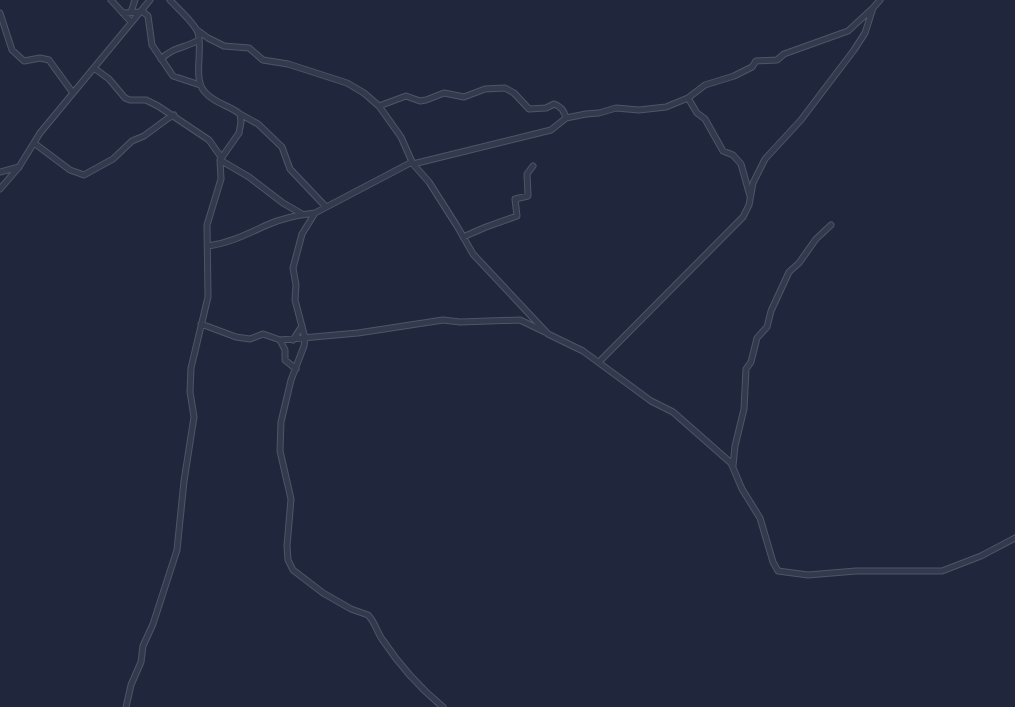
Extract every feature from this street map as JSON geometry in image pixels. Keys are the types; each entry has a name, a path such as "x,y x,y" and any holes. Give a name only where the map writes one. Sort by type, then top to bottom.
{"street":[{"path":"131,12 135,0"},
{"path":"0,189 20,167 40,133 150,0"},
{"path":"170,0 197,30 208,38 224,46 248,48 264,60 288,64 347,83 364,92 379,106 401,137 412,163 429,182 473,254 548,334"},
{"path":"208,246 224,244 268,224 302,214 315,213 412,163 551,130 566,118 599,113 616,108 666,108 688,98 701,86 730,78 752,67 756,61 777,60 784,54 843,33 856,25 874,8 880,0"},
{"path":"114,1 131,22"},
{"path":"599,362 703,257 736,226 747,211 753,183 765,159 801,120 854,50 864,33 874,8"},
{"path":"123,13 141,12 148,16 152,44 175,78 200,85 209,96 258,124 282,147 290,169 326,207"},
{"path":"0,13 14,53 24,61 40,58 49,60 73,93"},
{"path":"197,30 199,40 200,85"},
{"path":"161,59 171,50 185,48 199,40"},
{"path":"94,68 109,79 125,98 146,100 174,116 209,140 221,158 283,203 302,214"},
{"path":"379,106 406,96 420,101 444,93 464,97 485,89 505,88 514,93 530,109 546,108 554,104 558,105 562,108 566,118"},
{"path":"688,98 697,113 706,119 723,151 733,155 741,164 750,197"},
{"path":"126,707 131,685 140,662 143,646 153,624 177,550 183,488 194,417 190,392 191,368 209,292 207,225 211,208 220,184 221,158 239,133 241,122 240,114"},
{"path":"34,142 70,170 84,174 113,160 132,141 144,136 167,119 174,116"},
{"path":"463,238 486,226 517,216 514,199 528,196 527,174 533,166"},
{"path":"0,172 20,167"},
{"path":"315,213 302,234 293,268 296,285 294,300 305,338 304,346 284,407 280,438 280,451 291,499 286,546 290,565 302,578 323,593 351,609 368,615 381,638 391,651 423,690 443,707"},
{"path":"733,466 735,446 744,409 745,373 751,362 757,338 767,327 771,311 789,272 799,263 816,239 831,225"},
{"path":"201,324 241,338 250,339 263,334 280,340 293,340 378,331 444,320 460,322 520,320 579,349 652,401 673,412 733,466 742,489 760,518 776,569 781,572 808,575 856,571 942,571 981,556 1015,538"},
{"path":"293,340 302,326"},
{"path":"280,340 285,350 285,360 296,369"}]}
